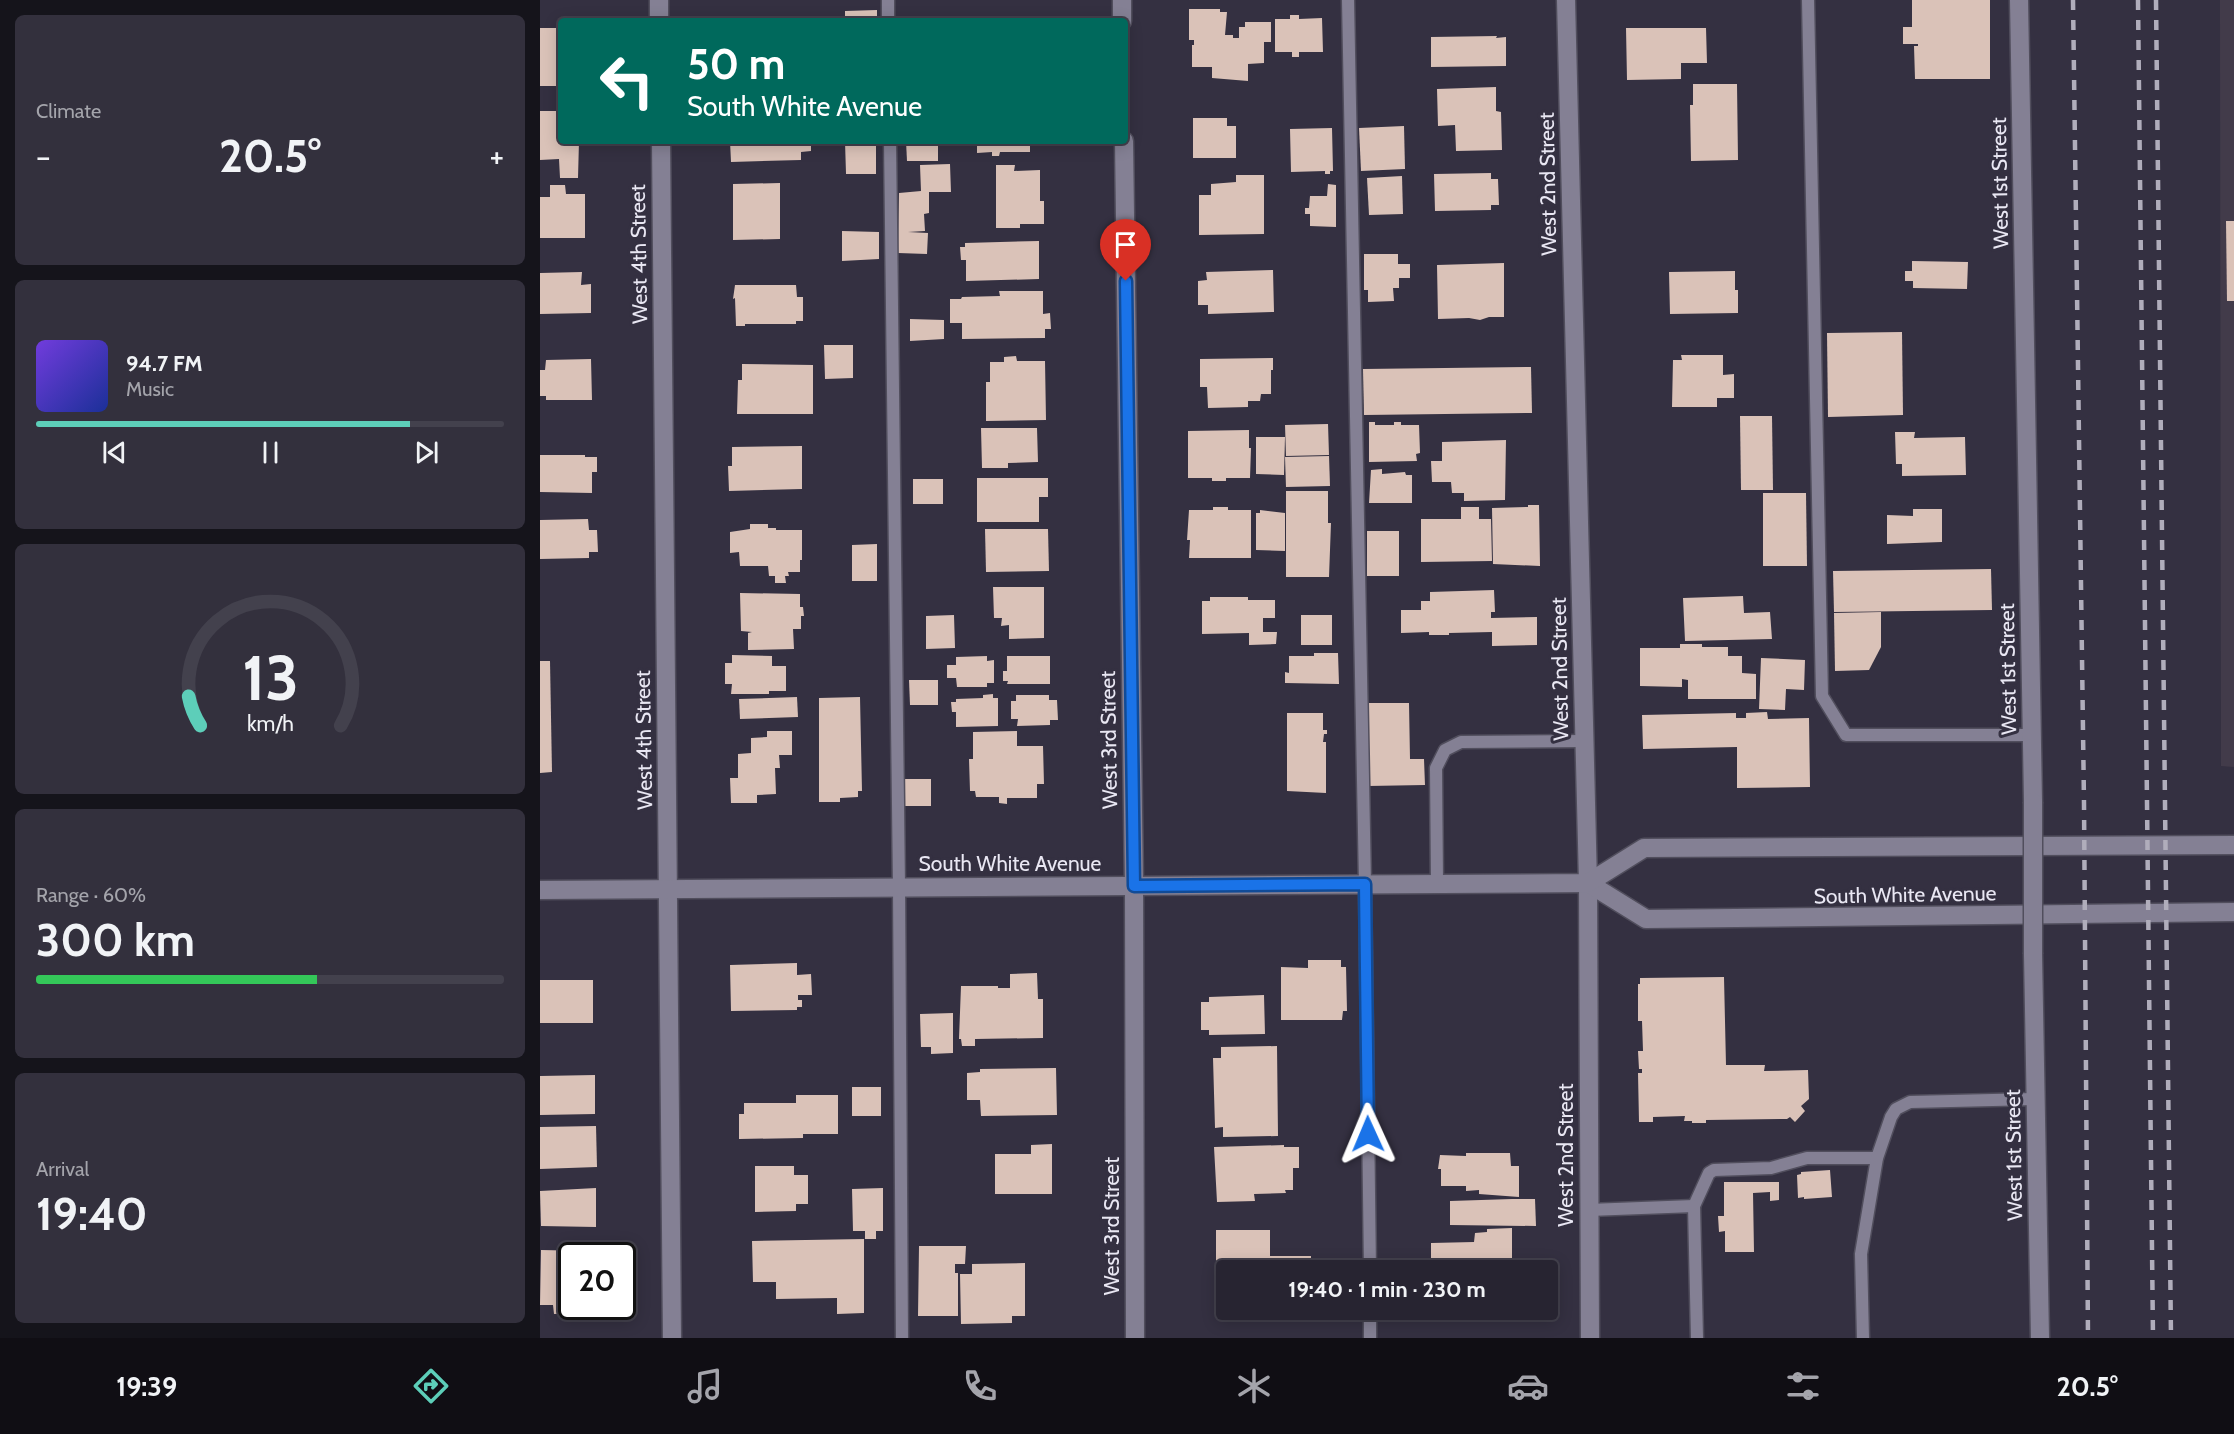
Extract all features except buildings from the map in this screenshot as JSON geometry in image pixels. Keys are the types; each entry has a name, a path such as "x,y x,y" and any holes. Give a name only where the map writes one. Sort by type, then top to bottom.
{"street":[{"path":"659,0 660,18"},
{"path":"1122,0 1122,18"},
{"name":"West 2nd Street","path":"1566,0 1588,883 1590,1338"},
{"name":"West 1st Street","path":"2019,0 2040,1338"},
{"name":"West 4th Street","path":"661,144 672,1338"},
{"name":"West 3rd Street","path":"1124,144 1134,886 1135,1338"},
{"path":"1588,883 1644,848 2234,845"},
{"name":"South White Avenue","path":"540,890 1588,883 1646,919 2234,912"}],"lane":[{"path":"888,0 888,18"},
{"path":"1348,0 1370,1260"},
{"path":"1808,0 1822,696 1846,735 2032,735"},
{"path":"890,144 902,1338"},
{"path":"1437,883 1436,768 1445,750 1461,742 1584,741"},
{"path":"1863,1338 1861,1254 1877,1158 1896,1109 1910,1102 2036,1099"},
{"path":"1697,1338 1694,1206 1709,1173 1714,1170 1771,1168 1807,1158 1877,1158"},
{"path":"1589,1210 1694,1206"},
{"path":"1370,1320 1370,1338"}],"shaded area":[{"path":"2220,0 2234,0 2234,767 2221,766"}],"railway":[{"path":"2073,0 2084,803 2088,1338"},
{"path":"2138,0 2153,1338"},
{"path":"2156,0 2171,1338"}],"route":[{"path":"1126,281 1134,886 1365,884 1368,1134"}]}
